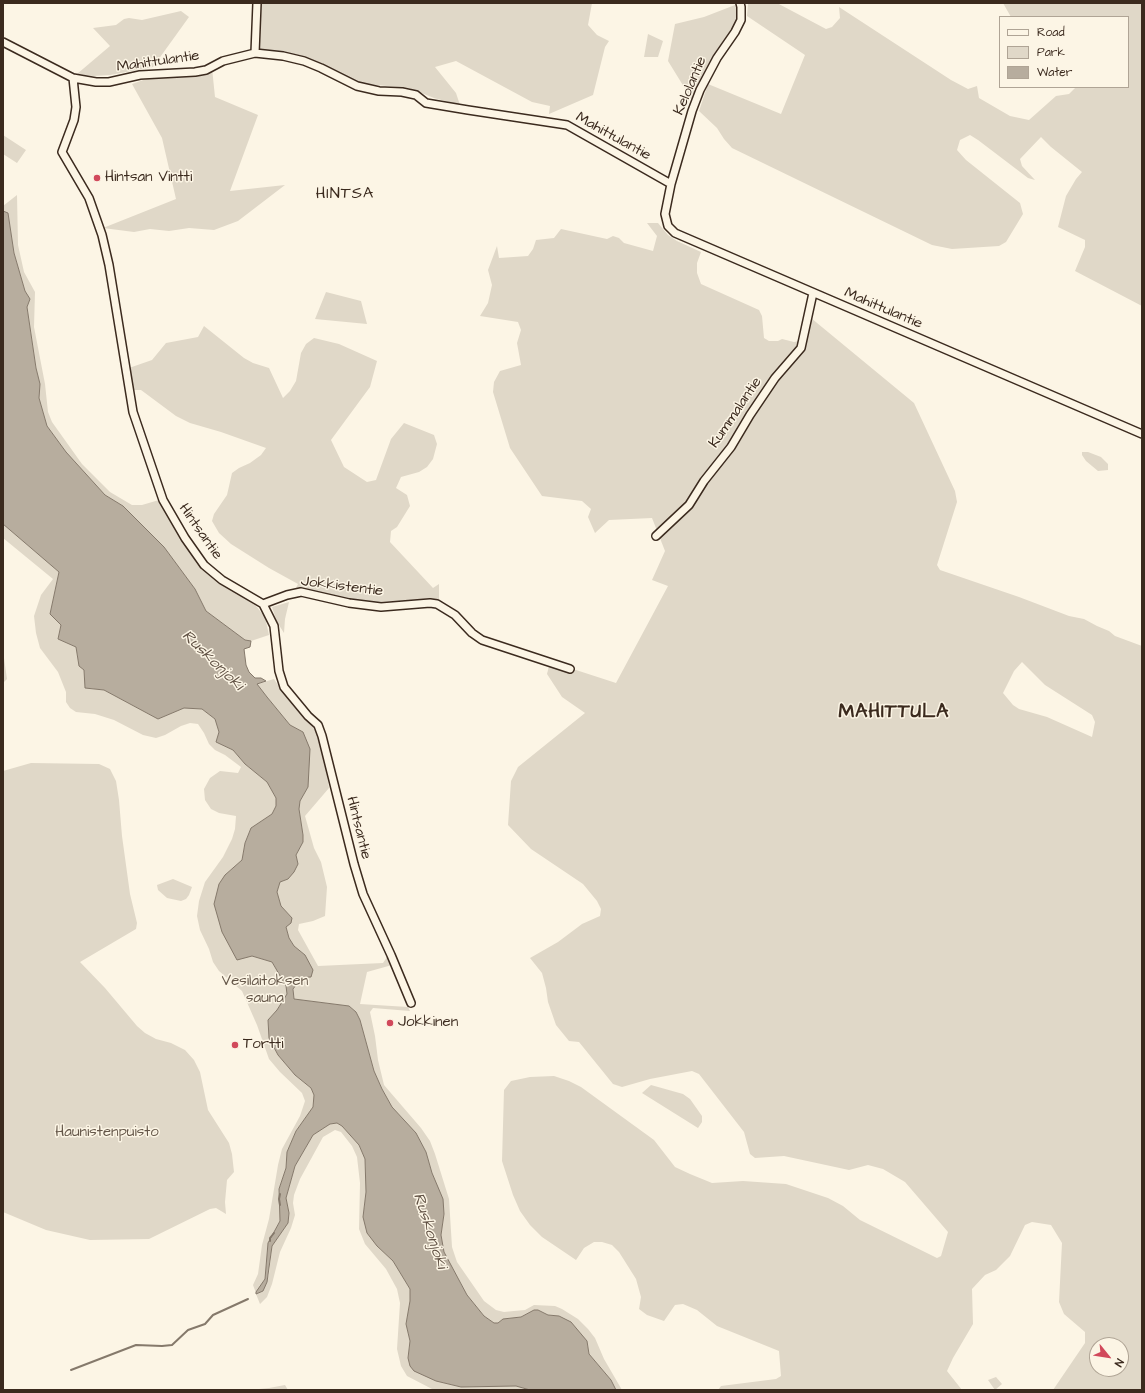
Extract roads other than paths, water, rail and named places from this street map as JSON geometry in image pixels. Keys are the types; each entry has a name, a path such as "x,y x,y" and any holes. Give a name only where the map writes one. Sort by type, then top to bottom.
{"street":[{"path":"254,53 257,3"},
{"name":"Kelolantie","path":"671,184 692,111 700,90 717,58 735,32 741,20 740,3"},
{"name":"Mahittulantie","path":"3,42 73,78 96,82 109,82 151,74 206,70 223,61 254,53 282,56 304,61 357,86 379,91 402,92 416,95 426,103 567,125 671,184 665,214 668,226 675,234 1142,434"},
{"name":"Hintsantie","path":"73,78 76,107 74,120 62,152 88,198 102,235 109,265 133,412 163,500 185,538 204,565 222,580 263,604 274,626 279,671 284,687 308,716 318,725 363,894 391,955 411,1004"},
{"name":"Kummalantie","path":"656,536 689,505 704,481 731,447 775,378 801,348 813,293"},
{"name":"Jokkistentie","path":"263,604 287,595 301,592 349,603 381,606 430,603 437,604 455,615 472,633 482,640 570,669"}],"water":[{"name":"Ruskonjoki","path":"3,211 8,213 14,253 25,291 30,299 27,307 36,368 40,384 39,398 47,426 66,452 105,495 123,506 164,547 195,589 206,611 245,640 251,641 250,647 244,649 246,665 249,672 255,678 261,678 266,681 257,684 290,725 303,732 310,749 308,787 300,801 299,809 303,842 296,855 298,864 288,879 280,882 277,892 281,906 292,918 291,923 286,927 289,938 294,946 305,955 313,970 311,977 294,978 293,981 296,985 293,989 294,999 349,1006 356,1012 360,1020 374,1071 382,1089 392,1107 416,1133 426,1152 432,1173 443,1199 444,1214 441,1235 444,1252 467,1295 484,1316 494,1323 498,1323 503,1319 521,1317 534,1310 538,1310 548,1315 559,1316 571,1322 587,1341 589,1354 611,1380 616,1390 530,1390 516,1386 461,1387 436,1381 414,1371 410,1366 408,1358 410,1341 406,1324 410,1301 410,1289 393,1261 377,1246 367,1233 363,1217 366,1192 365,1159 359,1145 342,1126 337,1123 330,1124 313,1135 295,1166 286,1198 289,1213 288,1223 272,1246 267,1282 263,1291 256,1294 265,1279 268,1243 280,1221 279,1189 286,1168 287,1152 296,1131 313,1107 314,1095 311,1088 295,1075 278,1055 269,1038 268,1020 277,1010 287,994 286,986 272,962 252,956 237,960 222,932 214,904 219,884 225,875 242,860 245,843 251,828 272,814 276,806 276,798 267,782 245,764 233,750 216,742 219,732 215,719 202,709 184,708 158,719 104,690 85,688 84,670 79,666 76,647 58,639 61,625 50,614 59,572 3,524"}],"waterway":[{"path":"280,1194 280,1205"},
{"path":"270,1241 270,1238 274,1233"},
{"path":"71,1370 136,1345 172,1345 188,1330 205,1324 213,1315 248,1299"}],"place":[{"name":"Hintsan Vintti","path":"97,178"},
{"name":"Jokkinen","path":"390,1023"},
{"name":"Tortti","path":"235,1045"}],"district":[{"name":"HINTSA","path":"345,195"},
{"name":"MAHITTULA","path":"894,713"}],"park label":[{"name":"Vesilaitoksen sauna","path":"265,990"},
{"name":"Haunistenpuisto","path":"107,1133"}]}
